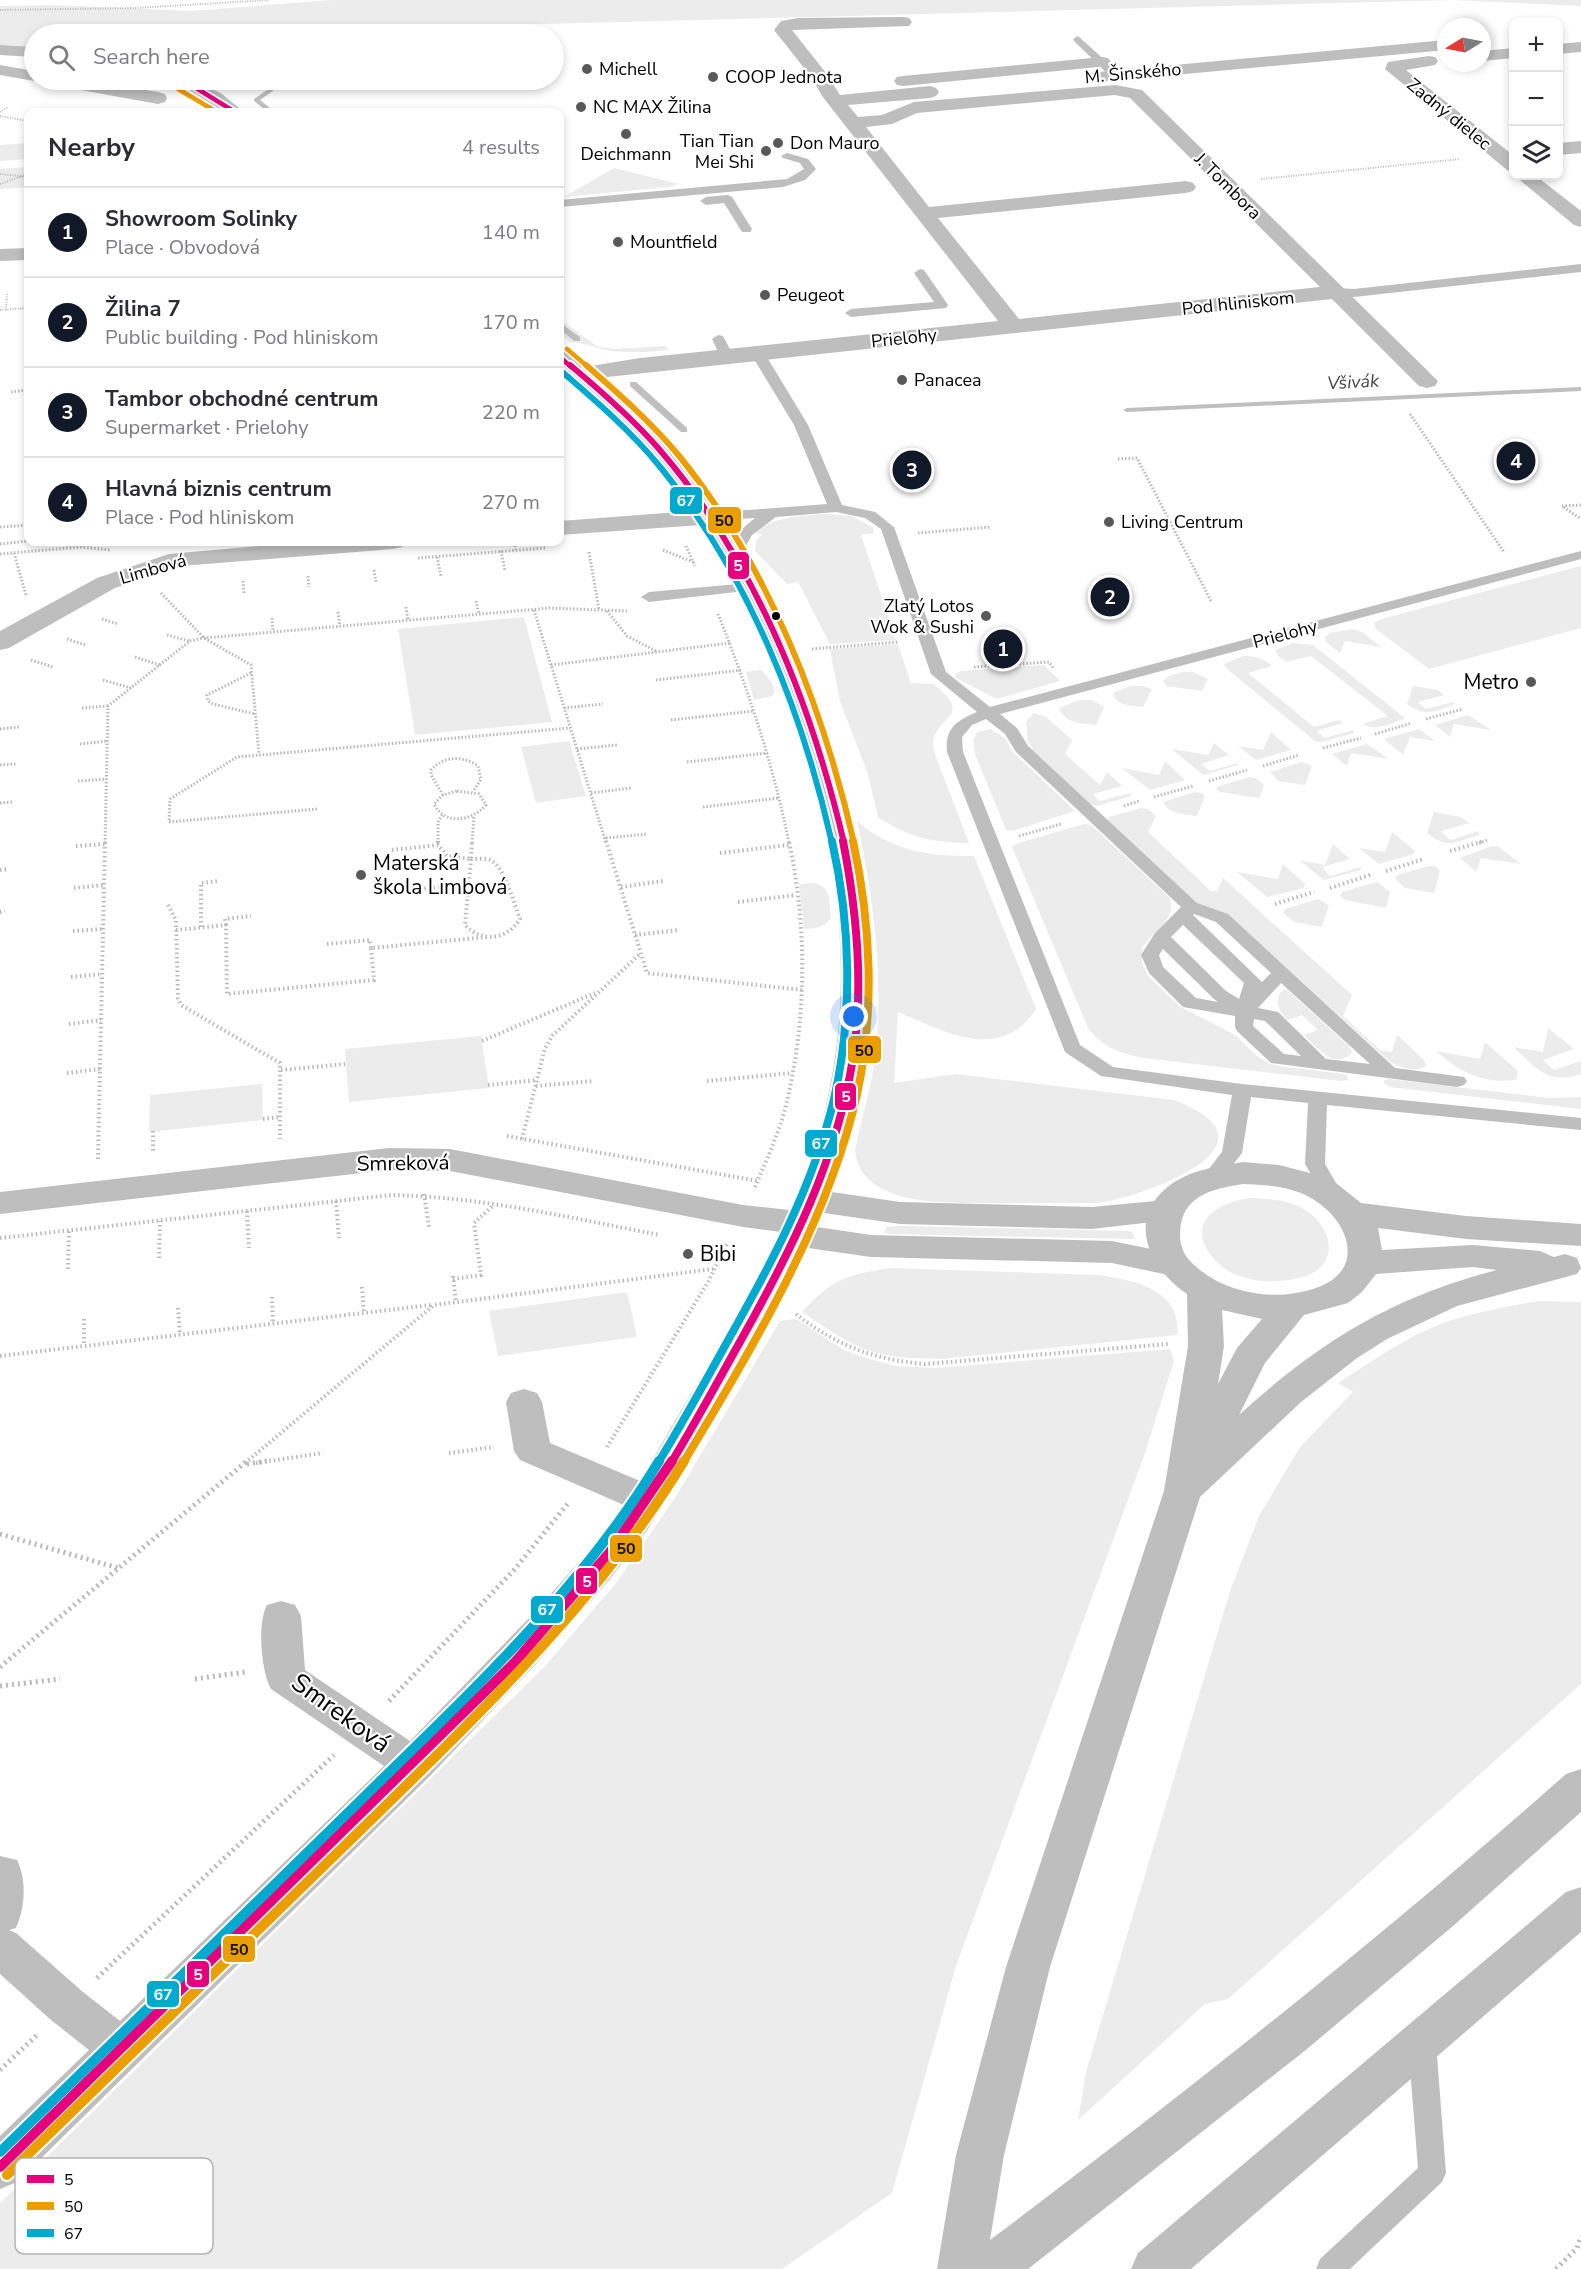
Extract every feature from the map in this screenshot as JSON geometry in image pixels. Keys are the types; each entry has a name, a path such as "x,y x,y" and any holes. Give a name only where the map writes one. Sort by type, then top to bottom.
{"street":[{"path":"903,22 787,25 783,30 831,95 1014,327"},
{"path":"1563,35 1581,33"},
{"path":"1491,41 1509,39"},
{"name":"M. Šinského","path":"831,95 1111,76 1437,46"},
{"path":"1563,49 1581,47"},
{"path":"0,50 24,51"},
{"path":"1491,55 1509,53"},
{"name":"Zadný dielec","path":"1437,60 1403,63 1394,66 1394,69 1507,161"},
{"path":"0,70 24,74"},
{"name":"M. Šinského","path":"853,123 885,120 914,108 1111,76"},
{"name":"J. Tombora","path":"1111,76 1136,94 1336,292"},
{"path":"111,90 158,98"},
{"path":"201,90 230,108"},
{"path":"1563,149 1581,147"},
{"path":"1530,180 1581,221"},
{"path":"925,213 1186,187"},
{"path":"0,255 24,254"},
{"path":"1336,292 1427,381"},
{"name":"Pod hliniskom","path":"1014,327 1336,292"},
{"name":"Prielohy","path":"580,374 722,348 758,354 1014,327"},
{"path":"0,2167 414,1766 542,1632 616,1545 647,1499 764,1299 804,1220 841,1114 853,1060 859,996 858,936 851,881 830,785 799,692 733,557 669,459 618,406 564,360"},
{"path":"576,533 709,517"},
{"name":"Limbová","path":"0,642 106,583 178,559 342,546"},
{"name":"Smreková","path":"0,1203 389,1159 450,1160 743,1216 804,1220"},
{"path":"1343,1205 1362,1229 1367,1246 1365,1263 1350,1284 1342,1289 1324,1299 1291,1307 1245,1304 1204,1290 1186,1278 1173,1264 1161,1237 1166,1211 1184,1191 1212,1178 1243,1173 1275,1174 1307,1183 1343,1205 1409,1223 1468,1229 1581,1235"},
{"path":"804,1220 900,1213 1092,1218 1166,1211"},
{"path":"804,1220 871,1246 1112,1252 1173,1264"},
{"path":"1365,1263 1473,1256 1573,1266"},
{"path":"1183,1491 1303,1378 1353,1342 1409,1312 1484,1285 1573,1266"},
{"path":"1183,1491 1206,1346 1204,1290"},
{"path":"961,2269 980,2155 1028,1967 1183,1491 1250,1357 1291,1307"},
{"path":"524,1402 533,1451 647,1499"},
{"name":"Smreková","path":"281,1616 285,1678 414,1766"},
{"path":"990,2269 1178,2127 1365,1976 1581,1786"},
{"path":"0,1916 2,1873"},
{"path":"1167,2260 1581,1905"},
{"path":"0,1946 68,2006 122,2049"}],"lane":[{"path":"1078,39 1111,76"},
{"path":"564,204 764,186 805,177 810,169 804,161 787,156"},
{"path":"564,214 728,199 746,229"},
{"path":"1336,292 1354,293 1581,268"},
{"path":"851,313 942,304 920,273"},
{"path":"758,354 801,426 836,508"},
{"path":"709,517 836,508 870,515 887,527 939,675 1011,731 1022,749 1187,911 1253,982 1245,1011 1244,1027 1278,1059 1457,1081"},
{"path":"733,557 738,542 746,530 776,512"},
{"name":"Prielohy","path":"1581,555 989,712 966,722 954,737 955,752 1072,1048 1108,1072 1242,1090 1581,1124"},
{"path":"649,597 708,593 749,587"},
{"path":"1187,911 1161,937 1150,955 1155,969 1190,1003 1271,1016 1320,1064"},
{"path":"1187,911 1222,918 1389,1072"},
{"path":"1161,937 1220,995 1245,1011"},
{"path":"1245,1011 1281,973"},
{"path":"1364,1102 1368,1070"},
{"path":"1212,1178 1232,1153 1242,1090"},
{"path":"1318,1098 1315,1164 1343,1205"},
{"path":"1330,2269 1432,2173 1422,2043"}],"path":[{"path":"0,9 135,8 269,0"},
{"path":"0,114 8,107"},
{"path":"0,114 24,120"},
{"path":"1226,183 1507,161"},
{"path":"0,174 22,177"},
{"path":"0,184 22,177"},
{"path":"6,310 7,293"},
{"path":"0,310 24,308"},
{"path":"11,392 24,390"},
{"path":"1410,414 1504,552"},
{"path":"1118,459 1137,458 1211,601"},
{"path":"1581,505 1562,506 1581,519"},
{"path":"0,527 24,525"},
{"path":"913,533 990,527"},
{"path":"576,533 599,610"},
{"path":"0,544 24,541"},
{"path":"685,545 742,670 768,753 789,845 797,895 802,990 799,1031 787,1103 753,1192"},
{"path":"515,546 516,550"},
{"path":"416,558 516,550 530,546"},
{"path":"501,551 505,571"},
{"path":"0,554 14,553 34,623"},
{"path":"437,557 441,576"},
{"path":"154,587 204,638 251,665 259,755"},
{"path":"476,601 479,614"},
{"path":"406,607 408,620"},
{"path":"1112,609 1115,616"},
{"path":"534,610 647,973 802,990"},
{"path":"82,708 108,706 190,641 204,638 534,610 629,611"},
{"path":"607,610 627,636 656,651"},
{"path":"338,612 340,626"},
{"path":"272,618 273,632"},
{"path":"167,635 190,641"},
{"path":"57,636 86,645"},
{"path":"928,640 947,638 958,668 1049,662 1058,675"},
{"path":"809,649 901,642"},
{"path":"551,665 730,643"},
{"path":"135,657 160,664"},
{"path":"31,660 53,667"},
{"path":"656,680 742,670"},
{"path":"251,673 207,695 208,701 213,704 255,714"},
{"path":"103,680 130,688"},
{"path":"564,708 603,704"},
{"path":"98,1160 108,706"},
{"path":"1426,719 1463,709"},
{"path":"671,720 754,711"},
{"path":"1375,734 1412,723"},
{"path":"0,729 19,727"},
{"path":"317,809 169,822 170,799 237,757 570,728"},
{"path":"1323,748 1361,738"},
{"path":"80,744 107,741"},
{"path":"577,749 616,745"},
{"path":"687,762 768,753"},
{"path":"1263,766 1299,755"},
{"path":"444,795 431,775 431,770 439,762 450,759 468,760 478,766 481,779 473,792"},
{"path":"0,765 16,764"},
{"path":"1209,781 1247,770"},
{"path":"78,781 106,779"},
{"path":"1154,797 1193,786"},
{"path":"591,793 631,788"},
{"path":"457,790 473,792 485,798 486,804 474,816 463,818 442,815 436,810 434,804 444,795 457,790"},
{"path":"703,807 779,798"},
{"path":"0,803 13,802"},
{"path":"371,948 488,937 510,932 517,926 520,919 495,863 489,860 448,857 443,854 438,845 438,822 442,815"},
{"path":"474,816 465,925 478,936 488,937"},
{"path":"1010,838 1062,823"},
{"path":"606,838 647,834"},
{"path":"1450,851 1488,840"},
{"path":"76,846 105,844"},
{"path":"392,850 438,845"},
{"path":"720,853 789,845"},
{"path":"1386,870 1424,859"},
{"path":"0,870 8,869"},
{"path":"1330,888 1370,876"},
{"path":"201,927 201,883 218,881"},
{"path":"621,886 663,881"},
{"path":"420,889 469,884"},
{"path":"74,888 104,885"},
{"path":"1275,904 1314,892"},
{"path":"738,902 797,895"},
{"path":"168,906 176,920 178,998 181,1005 280,1063 280,1139"},
{"path":"0,912 5,911"},
{"path":"251,916 225,919 227,994 374,980 370,940 327,944"},
{"path":"177,930 226,925"},
{"path":"73,932 103,928"},
{"path":"635,935 680,930"},
{"path":"488,1203 523,1138 545,1048 553,1035 642,953"},
{"path":"71,976 102,974"},
{"path":"482,1041 598,992"},
{"path":"69,1024 101,1020"},
{"path":"280,1070 346,1064"},
{"path":"67,1073 100,1070"},
{"path":"707,1081 792,1073"},
{"path":"488,1085 537,1080"},
{"path":"536,1086 593,1081"},
{"path":"263,1119 280,1117"},
{"path":"153,1131 153,1154"},
{"path":"424,1194 429,1227"},
{"path":"0,1238 392,1195 424,1194 495,1204 668,1237"},
{"path":"336,1201 339,1238"},
{"path":"456,1302 453,1277 481,1275 474,1223 495,1204"},
{"path":"247,1211 249,1248"},
{"path":"159,1258 160,1221"},
{"path":"68,1269 69,1231"},
{"path":"0,2070 361,1729 514,1570 589,1476 652,1376 731,1240"},
{"path":"714,1245 725,1247"},
{"path":"0,1356 434,1305 714,1269"},
{"path":"362,1287 364,1313"},
{"path":"272,1297 273,1324"},
{"path":"0,1667 434,1305"},
{"path":"791,1307 797,1315 849,1349 897,1363 925,1364 1172,1344"},
{"path":"178,1308 180,1335"},
{"path":"84,1319 84,1346"},
{"path":"244,1464 323,1453"},
{"path":"0,1534 118,1569"},
{"path":"195,1679 285,1666"},
{"path":"0,1686 60,1679"},
{"path":"1556,2269 1577,2248 1581,2236"}],"shaded area":[{"path":"331,0 1455,0 542,24 24,24 24,46 0,45 0,6 54,5 191,11"},
{"path":"1455,0 1581,0 1581,6"},
{"path":"24,143 24,159 0,161 0,145"},
{"path":"24,167 24,187 0,189 0,169"},
{"path":"614,168 679,184 564,197"},
{"path":"564,322 598,347 615,349 665,346 669,350 619,352 571,343 564,337"},
{"path":"826,514 851,516 873,527 874,533 861,535 896,640 830,644 798,582 787,584 755,551 756,541 762,534 755,533 762,527 788,518"},
{"path":"1581,566 1581,628 1429,669 1376,629 1374,623 1381,619"},
{"path":"524,617 552,722 415,735 398,629"},
{"path":"1353,629 1362,632 1381,647 1345,641 1340,653 1326,642 1325,637 1330,633"},
{"path":"1293,643 1313,645 1405,718 1378,727 1363,724 1388,716 1311,656 1286,662 1278,656 1275,650"},
{"path":"898,644 911,683 933,684 951,703 950,715 935,734 933,745 969,843 921,838 900,830 878,817 868,774 840,701 830,649"},
{"path":"1244,656 1259,658 1272,666 1248,673 1314,727 1339,720 1343,723 1316,731 1325,738 1353,730 1354,733 1322,742 1315,741 1227,669 1224,664"},
{"path":"1044,665 1060,681 997,699 956,678 955,674 961,671"},
{"path":"761,670 771,681 775,692 772,696 754,700 746,672"},
{"path":"1193,672 1208,679 1202,691 1166,686 1163,681 1169,676"},
{"path":"1131,686 1152,689 1143,707 1121,703 1115,698 1113,693"},
{"path":"1413,686 1438,690 1444,695 1418,702 1426,709 1453,702 1455,704 1436,711 1419,711 1407,704"},
{"path":"1079,700 1092,700 1104,707 1096,725 1069,720 1059,708"},
{"path":"1034,713 1046,717 1072,740 1065,754 1100,785 1107,772 1122,786 1093,794 1100,801 1131,793 1131,796 1097,806 1090,804 1034,752 1028,742 1026,722"},
{"path":"1468,715 1491,730 1454,724 1450,737 1435,725"},
{"path":"991,729 1006,739 1011,750 1075,811 1012,831 1006,830 975,754 973,741 977,732"},
{"path":"1419,729 1435,741 1410,737 1403,755 1384,739"},
{"path":"1271,732 1291,750 1256,760 1238,746 1263,750"},
{"path":"569,741 586,796 536,803 521,747"},
{"path":"1214,743 1229,755 1201,764 1210,771 1238,763 1238,765 1203,775 1172,749 1208,755"},
{"path":"1367,744 1389,759 1351,753 1347,766 1332,754"},
{"path":"1165,761 1185,780 1150,790 1122,768 1159,775"},
{"path":"1302,762 1312,766 1305,785 1278,781 1270,772"},
{"path":"1249,777 1256,778 1264,785 1259,798 1220,792 1216,789 1219,786"},
{"path":"1195,792 1205,796 1197,816 1173,812 1163,802"},
{"path":"1141,808 1148,809 1156,816 1148,832 1211,891 1217,891 1223,878 1352,995 1343,1016 1380,1050 1392,1052 1397,1035 1424,1060 1426,1066 1408,1069 1389,1061 1233,919 1199,905 1107,821 1109,817"},
{"path":"1434,812 1461,817 1469,823 1441,831 1450,840 1479,831 1479,835 1452,843 1435,838 1427,833"},
{"path":"857,821 884,840 898,846 942,855 974,856 1036,1009 1022,1026 1006,1035 989,1039 952,1034 898,1012 894,1083 956,1074 1174,1100 1206,1117 1218,1134 1214,1150 1198,1165 1174,1179 1147,1190 1098,1203 937,1202 892,1193 874,1184 861,1170 855,1150 874,1064 878,1003 873,911"},
{"path":"1084,824 1091,825 1169,897 1171,905 1167,918 1142,948 1142,963 1148,976 1179,1006 1235,1035 1257,1056 1270,1064 1344,1074 1348,1080 1144,1058 1113,1049 1093,1035 1088,1028 1012,847 1015,844"},
{"path":"1392,832 1414,850 1414,854 1379,864 1359,848 1385,852"},
{"path":"1333,844 1350,859 1322,867 1330,876 1361,867 1361,870 1324,880 1299,860 1325,865"},
{"path":"1492,846 1499,847 1521,864 1481,858 1476,872 1460,858"},
{"path":"1283,864 1305,884 1304,888 1267,897 1237,872 1278,879"},
{"path":"1435,866 1440,871 1434,893 1405,888 1395,879 1397,875"},
{"path":"1377,882 1390,892 1386,908 1345,900 1340,896 1342,892"},
{"path":"814,883 827,891 831,918 823,926 804,929 799,884"},
{"path":"1318,899 1329,905 1322,927 1294,922 1283,913 1285,909"},
{"path":"1283,990 1287,990 1350,1047 1352,1052 1346,1058 1333,1059 1320,1051 1304,1035 1318,1030 1302,1015 1287,1020 1282,1013 1278,1005 1278,997"},
{"path":"1548,1028 1574,1049 1543,1060 1554,1070 1581,1061 1581,1074 1559,1078 1543,1073 1513,1047 1543,1052"},
{"path":"481,1036 489,1088 349,1102 345,1049"},
{"path":"1485,1042 1518,1071 1516,1080 1493,1080 1472,1075 1436,1051 1480,1059"},
{"path":"1388,1079 1549,1098 1581,1097 1581,1109 1390,1087 1384,1083"},
{"path":"262,1084 263,1120 149,1132 150,1095"},
{"path":"1251,1198 1288,1202 1312,1215 1326,1234 1329,1245 1328,1256 1322,1265 1313,1273 1299,1278 1265,1281 1248,1279 1232,1273 1216,1262 1202,1237 1202,1228 1206,1220 1222,1206"},
{"path":"886,1227 1128,1231 1132,1232 1135,1238 888,1234 885,1232"},
{"path":"891,1268 1097,1275 1125,1280 1152,1289 1163,1297 1172,1307 1177,1319 1177,1335 942,1359 912,1358 889,1356 860,1347 802,1312 823,1292 841,1280 862,1273"},
{"path":"627,1292 637,1337 498,1356 489,1311"},
{"path":"1540,1301 1581,1302 1581,1684 1228,1999 1205,2004 1078,2120 1086,2072 1230,1591 1259,1516 1300,1447 1353,1392 1338,1383 1417,1334 1446,1322 1481,1312"},
{"path":"796,1319 844,1350 897,1366 936,1368 1170,1349 1174,1361 1144,1456 956,1966 892,2193 782,2269 0,2269 0,2203 15,2188 15,2254 213,2254 213,2158 46,2158 545,1666 616,1583 675,1498 780,1321"}],"waterway":[{"path":"267,108 256,100 271,90"},
{"path":"564,328 577,339"},
{"path":"633,384 684,430"},
{"name":"Všivák","path":"1127,410 1581,389"}],"transit line":[{"name":"50","path":"180,90 210,108"},
{"name":"5","path":"199,90 228,108"},
{"name":"50","path":"24,2158 468,1724 546,1642 616,1562 674,1478 770,1310 822,1204 848,1131 858,1093 864,1054 868,970 866,928 861,886 845,804 821,724 778,620 723,517 680,457 654,428 567,349"},
{"name":"5","path":"0,2167 481,1697 580,1590 648,1500 698,1418 780,1269 812,1201 837,1130 853,1057 857,1014 856,928 844,843 822,759 808,719 782,653 750,586 713,522 660,450 605,395 564,360"},
{"name":"67","path":"0,2152 453,1709 533,1626 601,1546 624,1516 655,1467 746,1310 797,1207 824,1136 834,1099 846,1019 846,935 841,893 825,809 800,728 774,662 741,593 723,559 683,496 638,442 564,374"},
{"name":"50","path":"7,2175 15,2167"}],"place":[{"name":"Michell","path":"587,69"},
{"name":"COOP Jednota","path":"713,77"},
{"name":"NC MAX Žilina","path":"581,107"},
{"name":"Deichmann","path":"626,134"},
{"name":"Don Mauro","path":"778,143"},
{"name":"Tian Tian Mei Shi","path":"766,151"},
{"name":"Mountfield","path":"618,242"},
{"name":"Peugeot","path":"765,295"},
{"name":"Panacea","path":"902,380"},
{"name":"Hlavná biznis centrum","path":"1516,461"},
{"name":"Tambor obchodné centrum","path":"912,470"},
{"name":"Living Centrum","path":"1109,522"},
{"name":"Žilina 7","path":"1110,597"},
{"name":"Zlatý Lotos Wok & Sushi","path":"986,616"},
{"name":"Showroom Solinky","path":"1003,649"},
{"name":"Metro","path":"1531,682"},
{"name":"Materská škola Limbová","path":"361,875"},
{"name":"Bibi","path":"688,1254"}]}
